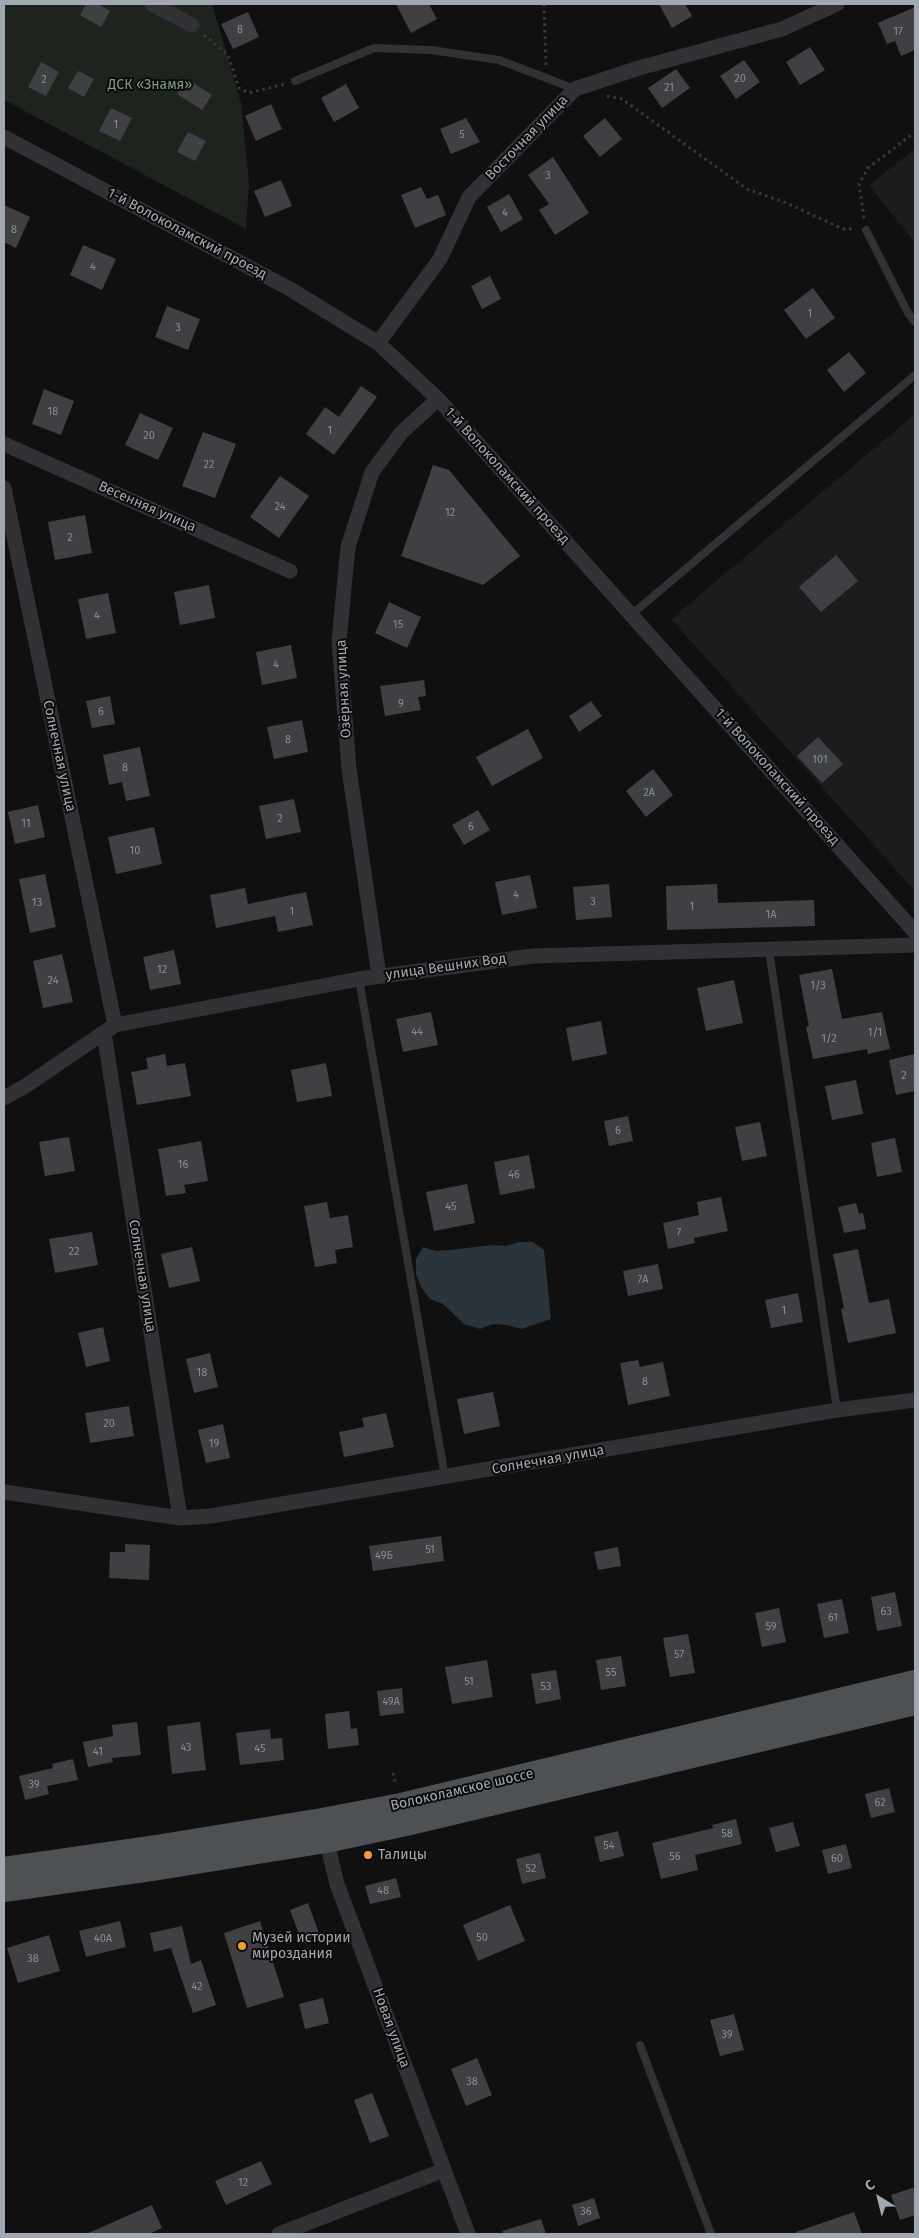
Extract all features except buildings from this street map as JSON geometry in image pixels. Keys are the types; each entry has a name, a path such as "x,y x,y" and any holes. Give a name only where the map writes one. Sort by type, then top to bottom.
{"main road":[{"name":"Волоколамское шоссе","path":"4,1890 158,1868 324,1830 484,1786 915,1682"},
{"name":"Волоколамское шоссе","path":"4,1869 157,1847 324,1830 406,1824 915,1703"}],"street":[{"path":"152,4 192,25"},
{"name":"Восточная улица","path":"378,343 440,259 469,197 575,89 639,68 782,29 837,4"},
{"name":"1-й Волоколамский проезд","path":"4,137 290,289 378,343 438,399 914,929"},
{"name":"Озёрная улица","path":"379,976 349,769 339,641 348,547 372,472 401,433 438,399"},
{"name":"Весенняя улица","path":"4,444 290,571"},
{"name":"Солнечная улица","path":"4,488 109,1029 180,1518"},
{"name":"улица Вешних Вод","path":"4,1098 27,1085 109,1029 358,979 532,956 915,945"},
{"name":"Солнечная улица","path":"4,1492 180,1518 211,1516 445,1478 838,1410 915,1400"},
{"name":"Новая улица","path":"324,1830 337,1884 468,2234"},
{"path":"279,2234 444,2170"}],"lane":[{"path":"295,81 374,48 431,50 499,60 575,89"},
{"path":"866,230 915,322"},
{"path":"631,615 915,375"},
{"path":"769,950 838,1410"},
{"path":"358,979 445,1478"},
{"path":"640,2045 711,2234"}],"path":[{"path":"544,4 546,78"},
{"path":"192,25 228,55 239,88 249,93 295,81"},
{"path":"575,89 622,100 747,189 784,202 843,229 866,230 859,184 868,168 915,132"},
{"path":"393,1773 398,1792"}],"shaded area":[{"path":"915,149 915,243 869,185"},
{"path":"915,414 915,891 671,619"},
{"path":"519,1242 533,1242 544,1250 551,1319 521,1329 493,1324 480,1329 464,1324 443,1304 430,1299 421,1287 416,1274 416,1259 423,1247 436,1251 492,1245 506,1246"}],"green space":[{"name":"ДСК «Знамя»","path":"4,4 212,4 241,103 249,182 246,229 4,100"}],"place":[{"name":"Талицы","path":"368,1855"},
{"name":"Музей истории мироздания","path":"242,1946"}]}
